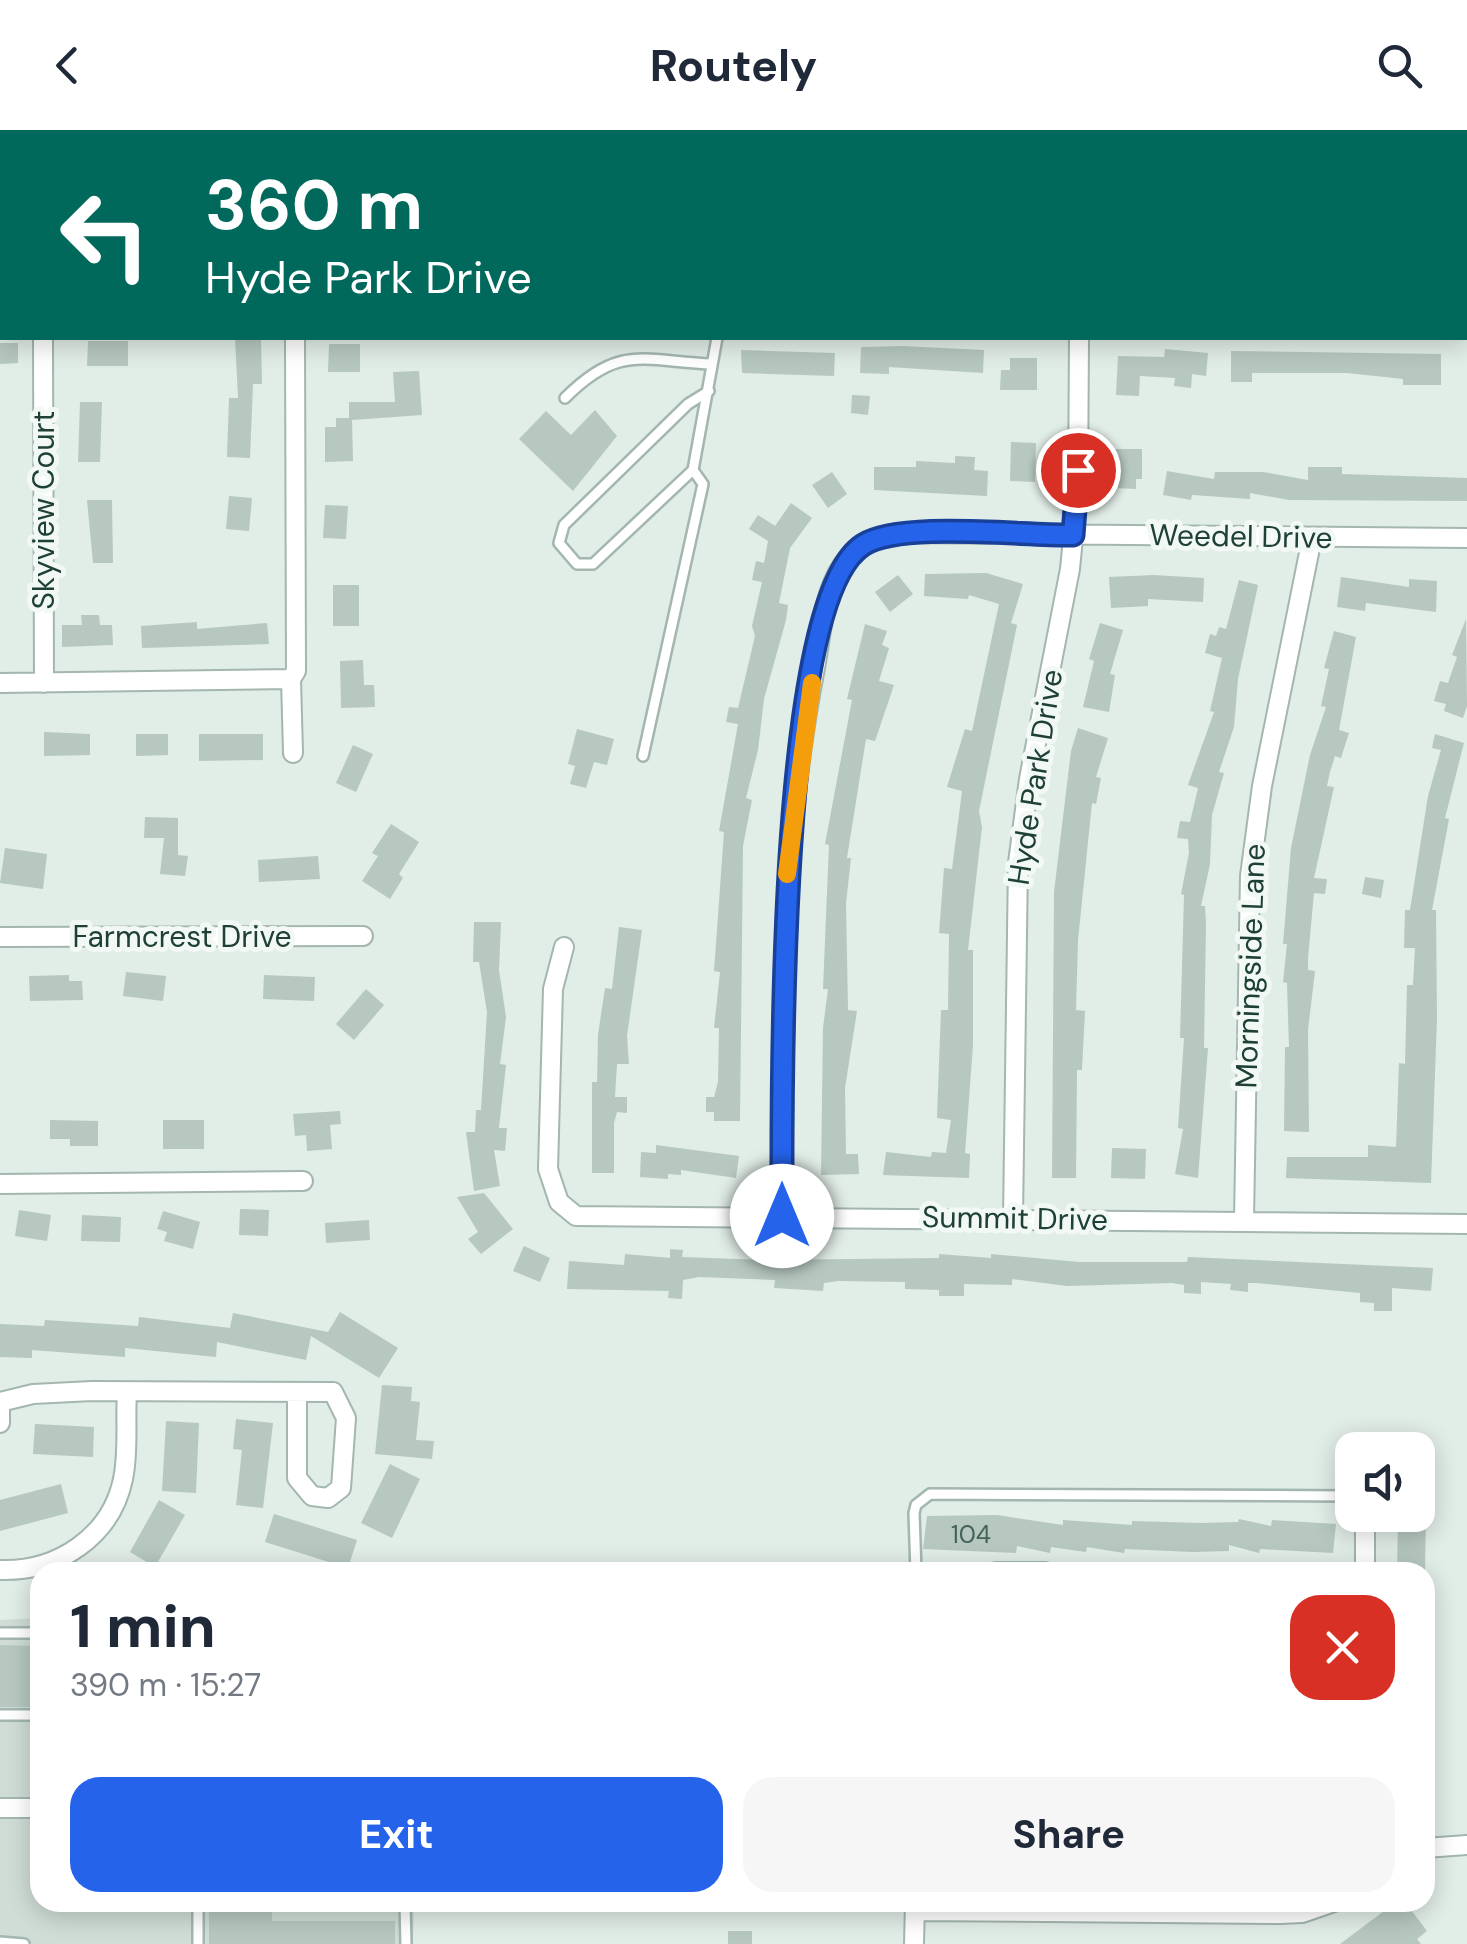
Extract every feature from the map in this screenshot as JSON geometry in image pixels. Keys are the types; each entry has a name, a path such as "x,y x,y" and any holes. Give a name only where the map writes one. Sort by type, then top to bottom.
{"street":[{"name":"Skyview Court","path":"43,340 44,682"},
{"path":"293,753 295,340"},
{"name":"Hyde Park Drive","path":"1013,1218 1020,848 1073,535 1078,340"},
{"name":"Weedel Drive","path":"782,1216 788,866 807,708 835,578 858,548 890,534 1467,538"},
{"name":"Morningside Lane","path":"1244,1220 1250,876 1260,799 1312,538"},
{"path":"0,683 291,679"},
{"name":"Farmcrest Drive","path":"0,937 364,936"},
{"name":"Summit Drive","path":"564,947 553,989 548,1169 552,1192 566,1210 591,1220 624,1215 1467,1224"},
{"path":"0,1184 303,1181"},
{"path":"0,1424 0,1404 33,1394 127,1392 296,1392 333,1392 346,1418 341,1488 328,1498 312,1496 297,1478 296,1392"},
{"path":"52,1562 98,1530 112,1511 124,1476 127,1392"},
{"path":"1364,1562 1365,1532"},
{"path":"0,1570 30,1568"},
{"path":"0,1808 30,1808"},
{"path":"1435,1847 1467,1845"},
{"path":"914,1944 915,1912"},
{"path":"1176,1912 1305,1912"}],"lane":[{"path":"708,391 688,404 564,524 559,543 577,564 593,564 693,470 708,391 717,340"},
{"path":"565,398 591,372 620,360 712,364"},
{"path":"643,756 703,484 693,470"},
{"path":"916,1562 914,1514 916,1505 930,1494 1335,1496"},
{"path":"0,1633 30,1633"},
{"path":"0,1715 30,1716"},
{"path":"198,1912 198,1944"},
{"path":"405,1912 406,1944"},
{"path":"0,1942 24,1944"}],"shaded area":[{"path":"30,1618 30,1912 414,1912 413,1944 0,1944 0,1620"}],"building":[{"path":"235,340 261,340 262,384 253,384 250,458 227,457 229,398 238,398"},
{"path":"88,341 128,341 128,366 87,366"},
{"path":"0,343 18,343 18,363 0,364"},
{"path":"329,344 360,344 360,372 328,372"},
{"path":"861,347 984,350 983,373 889,367 889,374 860,373"},
{"path":"1165,349 1208,353 1206,376 1192,374 1191,388 1174,386 1175,378 1140,376 1139,396 1116,395 1118,356 1164,357"},
{"path":"741,350 835,353 834,376 742,373"},
{"path":"1231,351 1441,354 1441,385 1403,385 1403,379 1347,373 1252,373 1252,382 1231,382"},
{"path":"1010,358 1037,358 1037,390 1000,390 1001,370 1010,370"},
{"path":"419,371 422,415 352,420 353,461 325,462 325,427 336,427 336,418 349,418 349,402 395,402 393,372"},
{"path":"852,395 870,396 868,415 851,413"},
{"path":"80,402 102,402 100,462 78,462"},
{"path":"595,410 617,436 573,491 519,439 546,411 571,435"},
{"path":"1011,442 1036,443 1035,482 1010,481"},
{"path":"1116,449 1142,449 1142,479 1136,479 1136,489 1115,488"},
{"path":"955,456 975,457 974,470 988,471 987,496 874,490 874,467 916,467 916,461 955,463"},
{"path":"1308,467 1342,467 1342,474 1467,478 1467,501 1289,500 1250,493 1250,499 1192,495 1191,500 1163,495 1167,471 1214,479 1215,472 1263,472 1308,480"},
{"path":"832,472 847,494 828,508 812,485"},
{"path":"229,496 252,498 249,531 226,529"},
{"path":"87,500 112,500 113,563 93,563"},
{"path":"791,503 812,518 790,548 779,603 788,605 786,620 764,699 758,750 746,798 752,800 743,846 740,1121 714,1121 714,1112 706,1112 706,1097 714,1097 718,1082 719,1028 714,1028 720,972 714,971 724,832 719,831 738,724 726,722 729,707 738,708 755,636 752,626 762,582 752,580 756,561 764,563 768,541 749,529 758,515 775,526"},
{"path":"325,505 348,506 346,539 323,538"},
{"path":"986,573 1023,584 1011,623 1017,625 979,811 982,827 968,950 973,950 973,1045 965,1153 970,1154 969,1178 883,1175 886,1152 931,1157 932,1152 946,1153 951,1120 937,1118 941,1010 948,1010 949,934 939,933 944,868 952,869 962,791 947,787 965,729 972,731 999,604 969,595 968,599 924,596 925,574"},
{"path":"898,575 913,594 890,612 875,592"},
{"path":"1109,577 1204,578 1203,602 1148,599 1148,606 1111,608"},
{"path":"1341,577 1409,587 1409,579 1437,581 1436,612 1366,603 1365,611 1337,607"},
{"path":"1239,580 1258,585 1238,679 1234,727 1219,772 1224,773 1212,815 1210,864 1201,906 1205,906 1206,924 1204,1048 1208,1048 1198,1178 1175,1174 1183,1129 1178,1128 1184,1038 1180,1038 1184,895 1181,894 1189,853 1188,839 1177,838 1180,821 1190,822 1198,788 1188,785 1214,712 1210,711 1222,658 1205,653 1210,634 1216,636 1219,627 1226,629"},
{"path":"333,585 359,585 359,626 333,626"},
{"path":"81,615 99,615 100,625 112,625 113,645 62,647 62,625 82,625"},
{"path":"1466,619 1467,706 1463,718 1444,711 1446,704 1434,701 1440,681 1448,683 1457,657 1452,655"},
{"path":"197,622 197,629 267,623 269,644 142,648 141,626"},
{"path":"1100,623 1123,630 1110,674 1115,675 1109,712 1083,707 1094,661 1089,659"},
{"path":"865,624 887,631 882,645 889,648 879,681 894,685 875,741 866,739 847,858 851,858 846,903 848,1010 857,1011 845,1088 846,1154 858,1154 859,1174 821,1175 823,1028 828,989 823,989 829,845 825,844 852,700 847,699"},
{"path":"1334,631 1356,637 1339,730 1349,733 1341,758 1335,756 1330,772 1327,786 1334,787 1314,878 1327,879 1325,894 1314,893 1308,958 1308,970 1315,971 1308,1030 1309,1132 1284,1131 1285,1047 1289,1047 1287,983 1283,982 1287,944 1283,944 1291,848 1310,755 1326,707 1321,706 1329,669 1324,668"},
{"path":"363,660 364,685 374,685 375,707 341,708 340,661"},
{"path":"1078,728 1108,738 1096,777 1101,778 1096,804 1092,803 1078,940 1076,1010 1085,1011 1082,1070 1077,1070 1076,1178 1052,1178 1054,892 1071,751"},
{"path":"577,729 614,739 607,765 594,762 586,788 570,784 575,766 568,764"},
{"path":"44,732 90,734 90,755 44,756"},
{"path":"136,734 168,734 168,755 136,756"},
{"path":"199,734 263,734 263,760 199,761"},
{"path":"1435,734 1464,743 1445,818 1449,819 1432,910 1436,910 1437,1019 1431,1183 1286,1178 1287,1157 1368,1157 1368,1145 1396,1147 1399,1063 1405,1064 1407,985 1413,985 1415,948 1404,948 1405,910 1410,910 1428,796 1441,750 1432,748"},
{"path":"353,745 373,754 356,792 336,783"},
{"path":"145,817 178,818 178,855 188,856 185,876 160,874 164,838 144,838"},
{"path":"391,824 419,842 399,874 403,878 390,899 362,881 378,856 372,853"},
{"path":"5,848 47,854 43,889 0,883"},
{"path":"318,856 320,879 259,882 258,860"},
{"path":"1365,877 1384,880 1381,898 1362,894"},
{"path":"474,922 501,922 499,970 506,1017 500,1064 506,1065 499,1128 507,1128 505,1151 494,1150 500,1186 474,1191 466,1132 475,1132 476,1110 481,1110 487,1012 479,962 473,962"},
{"path":"619,927 642,930 627,1036 629,1064 617,1064 615,1097 627,1097 627,1113 617,1112 614,1123 614,1173 592,1173 592,1082 597,1082 598,1035 605,988 612,989"},
{"path":"126,972 166,976 163,1001 123,996"},
{"path":"69,975 69,981 82,981 83,1000 30,1001 29,976"},
{"path":"264,975 315,977 314,1001 263,999"},
{"path":"366,989 384,1005 354,1040 336,1024"},
{"path":"340,1111 341,1124 330,1125 332,1149 307,1151 306,1135 295,1136 293,1114"},
{"path":"50,1120 98,1121 98,1146 70,1146 70,1139 50,1139"},
{"path":"163,1120 204,1120 204,1149 163,1149"},
{"path":"656,1145 739,1156 736,1178 681,1170 681,1175 668,1174 668,1179 640,1177 641,1152 656,1153"},
{"path":"1112,1148 1146,1149 1145,1179 1111,1178"},
{"path":"484,1193 513,1229 481,1254 468,1239 478,1232 457,1197"},
{"path":"240,1209 269,1210 268,1236 239,1235"},
{"path":"19,1210 51,1215 47,1241 15,1236"},
{"path":"163,1211 200,1222 193,1249 164,1241 167,1232 157,1229"},
{"path":"82,1215 121,1217 120,1242 81,1241"},
{"path":"369,1220 370,1240 326,1243 325,1223"},
{"path":"524,1246 550,1258 540,1282 513,1271"},
{"path":"670,1249 683,1250 682,1257 764,1260 939,1258 939,1254 991,1258 991,1254 1079,1262 1187,1262 1188,1257 1433,1268 1431,1291 1392,1288 1392,1311 1374,1311 1374,1303 1360,1302 1360,1293 1257,1283 1248,1283 1248,1292 1230,1290 1231,1284 1201,1282 1201,1294 1184,1293 1184,1285 1172,1283 1067,1286 1012,1279 1012,1285 964,1284 964,1296 939,1296 939,1290 905,1289 905,1282 838,1281 824,1283 823,1291 774,1288 775,1280 699,1277 683,1280 682,1299 668,1298 669,1291 567,1289 569,1261 624,1265 625,1254 670,1258"},
{"path":"340,1312 398,1348 379,1378 311,1336 306,1360 217,1342 216,1357 125,1348 125,1357 32,1350 32,1358 0,1357 0,1324 44,1326 45,1320 138,1326 139,1317 230,1328 233,1313 328,1332"},
{"path":"382,1385 412,1387 411,1401 420,1402 416,1440 434,1441 432,1459 375,1454"},
{"path":"236,1419 273,1423 263,1508 236,1505 242,1450 233,1449"},
{"path":"166,1421 199,1423 196,1493 162,1491"},
{"path":"35,1424 94,1427 93,1457 33,1454"},
{"path":"390,1464 420,1479 392,1538 361,1523"},
{"path":"61,1484 68,1513 0,1531 0,1500"},
{"path":"159,1500 185,1515 158,1562 147,1562 130,1552"},
{"path":"274,1514 357,1540 350,1562 329,1562 265,1542"},
{"path":"997,1515 1063,1525 1063,1520 1132,1525 1132,1521 1201,1523 1239,1519 1271,1526 1272,1520 1335,1524 1335,1532 1333,1553 1260,1549 1259,1553 1229,1545 1229,1551 1125,1549 1124,1553 1051,1547 1050,1553 1017,1546 1016,1553 923,1549 927,1516"},
{"path":"1398,1532 1426,1532 1425,1562 1397,1562"},
{"path":"0,1645 30,1646 30,1707 0,1707"},
{"path":"209,1912 272,1912 272,1921 395,1921 395,1944 209,1944"},
{"path":"1383,1912 1413,1912 1427,1931 1417,1939 1421,1944 1340,1944"},
{"path":"728,1931 752,1931 752,1944 728,1944"}],"slow traffic":[{"path":"787,874 812,683"}],"route":[{"path":"782,1216 788,866 807,708 835,578 858,548 879,536 899,532 1073,535 1078,470"}]}
